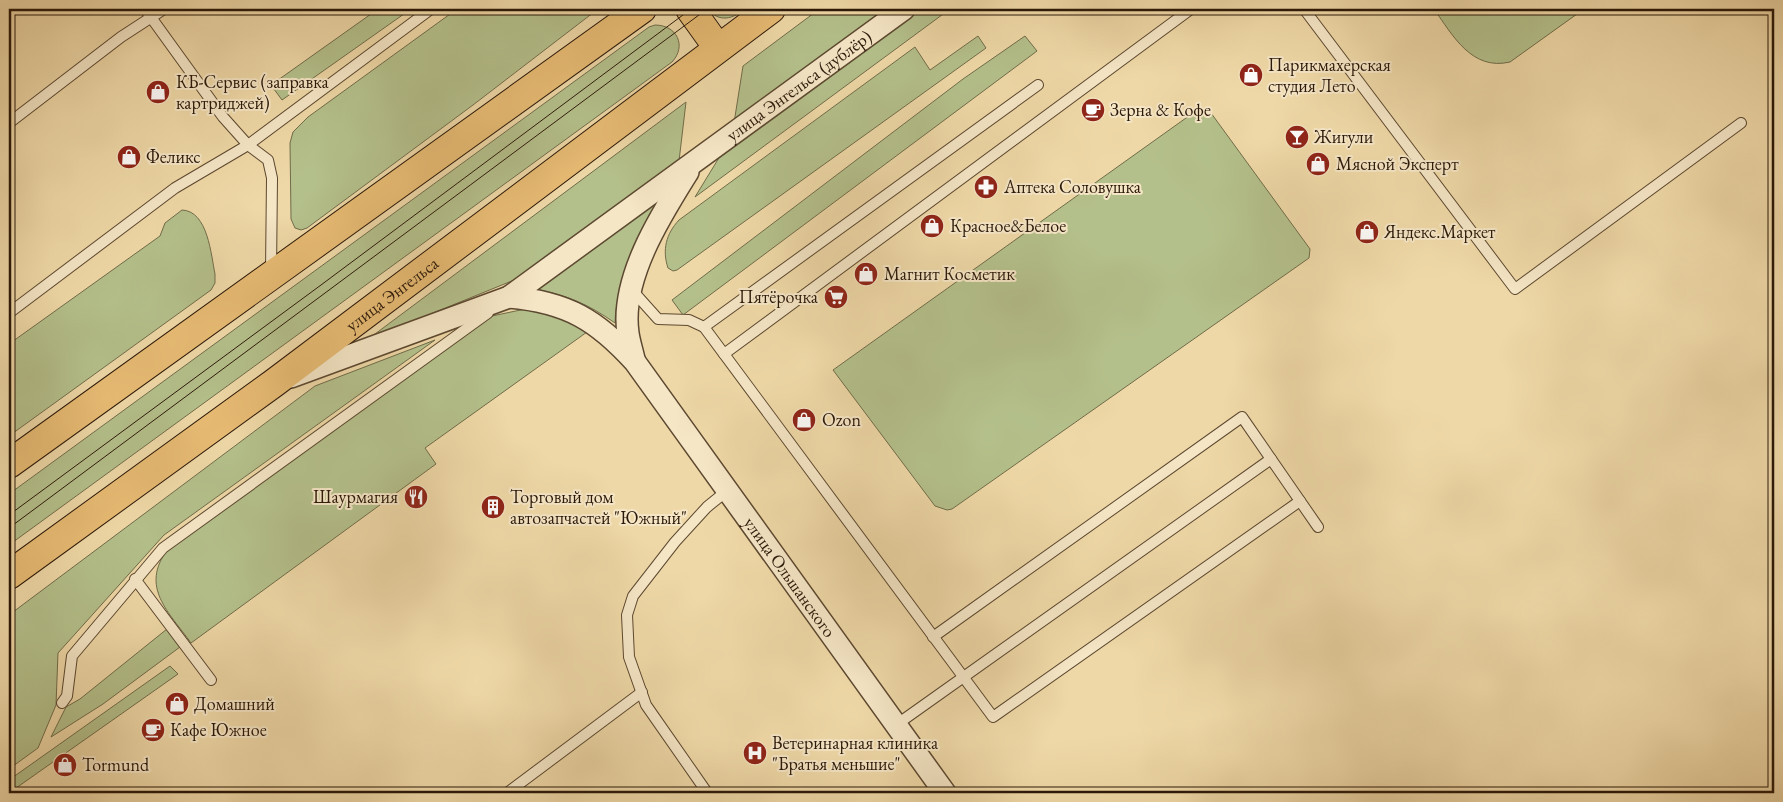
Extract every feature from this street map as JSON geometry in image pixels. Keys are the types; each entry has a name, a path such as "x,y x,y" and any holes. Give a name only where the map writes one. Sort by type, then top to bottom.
{"main road":[{"path":"9,464 271,278 642,9"},
{"path":"690,9 718,48"},
{"name":"улица Энгельса","path":"9,575 274,383 771,9"},
{"path":"9,591 64,536"}],"street":[{"name":"улица Энгельса (дублёр)","path":"509,298 904,9"},
{"path":"635,362 628,332 628,310 631,290 650,239 694,162"},
{"path":"274,383 509,298"},
{"name":"улица Ольшанского","path":"509,298 546,302 579,313 613,338 635,362 945,793"}],"lane":[{"path":"9,123 148,13 164,9"},
{"path":"9,313 175,188 248,145 431,9"},
{"path":"724,354 1192,9"},
{"path":"1304,9 1515,289 1740,123"},
{"path":"148,13 223,117 248,145 262,154 272,169 271,278"},
{"path":"704,327 1038,85"},
{"path":"631,290 658,319 692,320 704,327 993,717 1300,501"},
{"path":"62,704 67,696 72,656 163,548 509,298"},
{"path":"933,637 1242,417 1318,526"},
{"path":"896,724 1271,458"},
{"path":"705,793 706,791 646,705 629,657 626,615 633,596 675,542 707,506 728,490"},
{"path":"136,579 211,680"},
{"path":"507,793 642,692"}],"green space":[{"path":"378,9 411,9 282,100 271,85"},
{"path":"457,9 598,9 473,105 307,228 301,230 295,228 291,219 290,143 293,132 308,117"},
{"path":"707,9 746,9 731,17 721,18"},
{"path":"824,9 883,9 886,13 734,123 743,66 814,13"},
{"path":"911,9 950,9 695,197 728,143"},
{"path":"1434,9 1584,9 1510,62 1497,63 1485,61 1465,49 1456,40"},
{"path":"655,25 669,29 677,37 679,49 672,62 9,545 9,494 649,27"},
{"path":"978,36 986,48 677,270 673,271 668,268 665,255 666,242 679,220 915,47 930,70"},
{"path":"1025,36 1037,51 683,315 672,300 963,79"},
{"path":"686,102 679,161 519,278 367,340"},
{"path":"1200,108 1211,113 1310,249 1309,258 952,509 947,510 935,506 833,370"},
{"path":"664,195 632,257 620,290 615,323 577,301 534,289"},
{"path":"182,210 191,212 198,218 207,235 215,274 215,283 211,290 9,436 9,344 160,236 165,223"},
{"path":"530,308 594,327 425,448 436,464 191,643 166,610 160,599 157,587 156,575 168,549 492,316"},
{"path":"435,340 164,535 58,653 56,705 38,748 9,769 9,615 315,386"},
{"path":"167,629 180,647 103,704 51,737 66,707 80,699"},
{"path":"170,666 178,674 9,793 9,780"}],"tram line":[{"path":"9,515 691,9"},
{"path":"9,528 707,9"}],"place":[{"name":"Парикмаxерская студия Лето","path":"1251,75"},
{"name":"КБ-Сервис (заправка картриджей)","path":"158,92"},
{"name":"Зерна & Кофе","path":"1093,110"},
{"name":"Жигули","path":"1297,137"},
{"name":"Феликс","path":"129,157"},
{"name":"Мясной Эксперт","path":"1318,164"},
{"name":"Аптека Соловушка","path":"986,187"},
{"name":"Красное&Белое","path":"932,226"},
{"name":"Яндекс.Маркет","path":"1367,232"},
{"name":"Магнит Косметик","path":"866,274"},
{"name":"Пятёрочка","path":"836,297"},
{"name":"Ozon","path":"804,420"},
{"name":"Шаурмагия","path":"416,497"},
{"name":"Торговый дом автозапчастей \"Южный\"","path":"493,507"},
{"name":"Домашний","path":"177,704"},
{"name":"Кафе Южное","path":"153,730"},
{"name":"Ветеринарная клиника \"Братья меньшие\"","path":"755,753"},
{"name":"Tormund","path":"65,765"}]}
